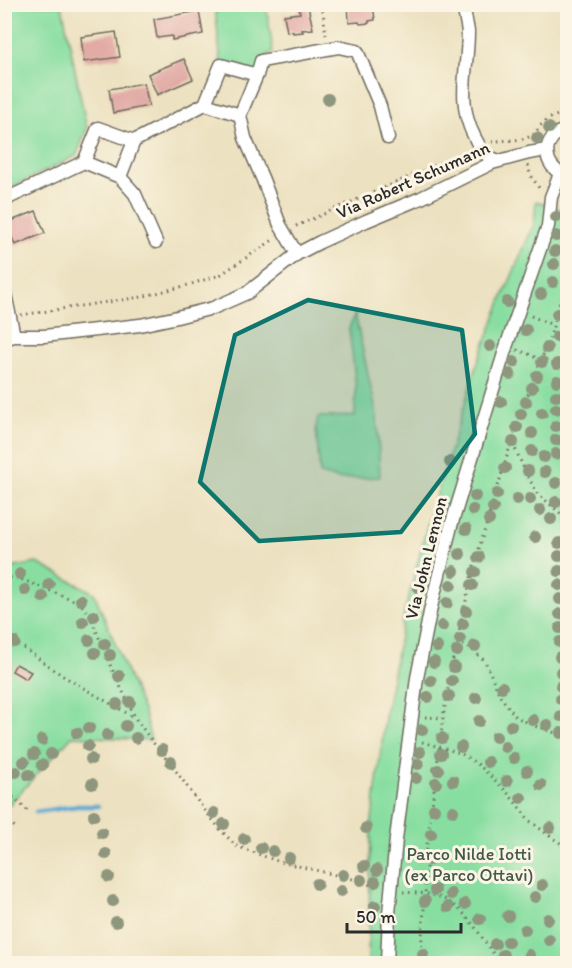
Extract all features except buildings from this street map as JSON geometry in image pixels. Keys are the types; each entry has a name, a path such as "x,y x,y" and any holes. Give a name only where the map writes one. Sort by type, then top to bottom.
{"street":[{"path":"463,4 468,31 464,108 469,127 480,147 487,157 499,161"},
{"path":"297,254 280,225 245,138 240,115 261,61 338,47 357,51 380,106 388,138"},
{"path":"120,177 134,141 205,104 221,65 257,75"},
{"path":"205,104 240,115"},
{"path":"6,200 84,162 98,128 134,141"},
{"path":"564,175 551,166 547,150 554,135 567,129"},
{"name":"Via Robert Schumann","path":"4,289 10,316 9,338 140,325 213,308 247,293 297,254 366,221 499,161 547,150"},
{"path":"84,162 120,177 135,194 156,242"},
{"name":"Via John Lennon","path":"387,963 391,891 408,740 423,643 440,567 506,347 548,226 551,197 564,175"}],"path":[{"path":"322,4 327,49"},
{"path":"551,197 542,190 530,174 529,153 534,135 541,124 567,112"},
{"path":"10,316 141,297 220,275 284,232 302,223 495,141 523,139 534,135"},
{"path":"420,963 427,846 452,664 473,569 517,423 541,361 561,299 567,289"},
{"path":"518,312 553,325"},
{"path":"506,347 531,355 541,361"},
{"path":"512,442 537,493 567,520"},
{"path":"4,577 18,578 80,603 86,609 136,719 199,803 236,846 277,861 353,879 391,891 437,896 458,908 501,963"},
{"path":"4,634 63,676 136,719"},
{"path":"457,643 470,648 485,661 500,696 516,717 567,737"},
{"path":"412,715 443,718"},
{"path":"408,740 440,746 460,753 480,765 507,792 530,821 567,848"},
{"path":"4,789 29,812"},
{"path":"4,818 16,828"}],"highlighted area":[{"path":"308,300 462,330 475,434 401,532 259,541 200,482 235,335"}],"green space":[{"path":"4,5 62,5 87,129 76,156 11,188 4,185"},
{"path":"215,5 266,5 273,51 261,61 257,75 221,65"},
{"name":"Parco Nilde Iotti (ex Parco Ottavi)","path":"536,201 568,212 567,963 368,964 371,828 386,710 404,615 428,523 477,364 534,224"},
{"path":"355,314 377,416 380,477 338,479 320,474 316,428 318,417 355,416 356,387 349,328"},
{"path":"37,563 94,593 144,713 151,740 72,736 5,809 5,569"}],"waterway":[{"path":"36,812 77,806 98,806"}]}
